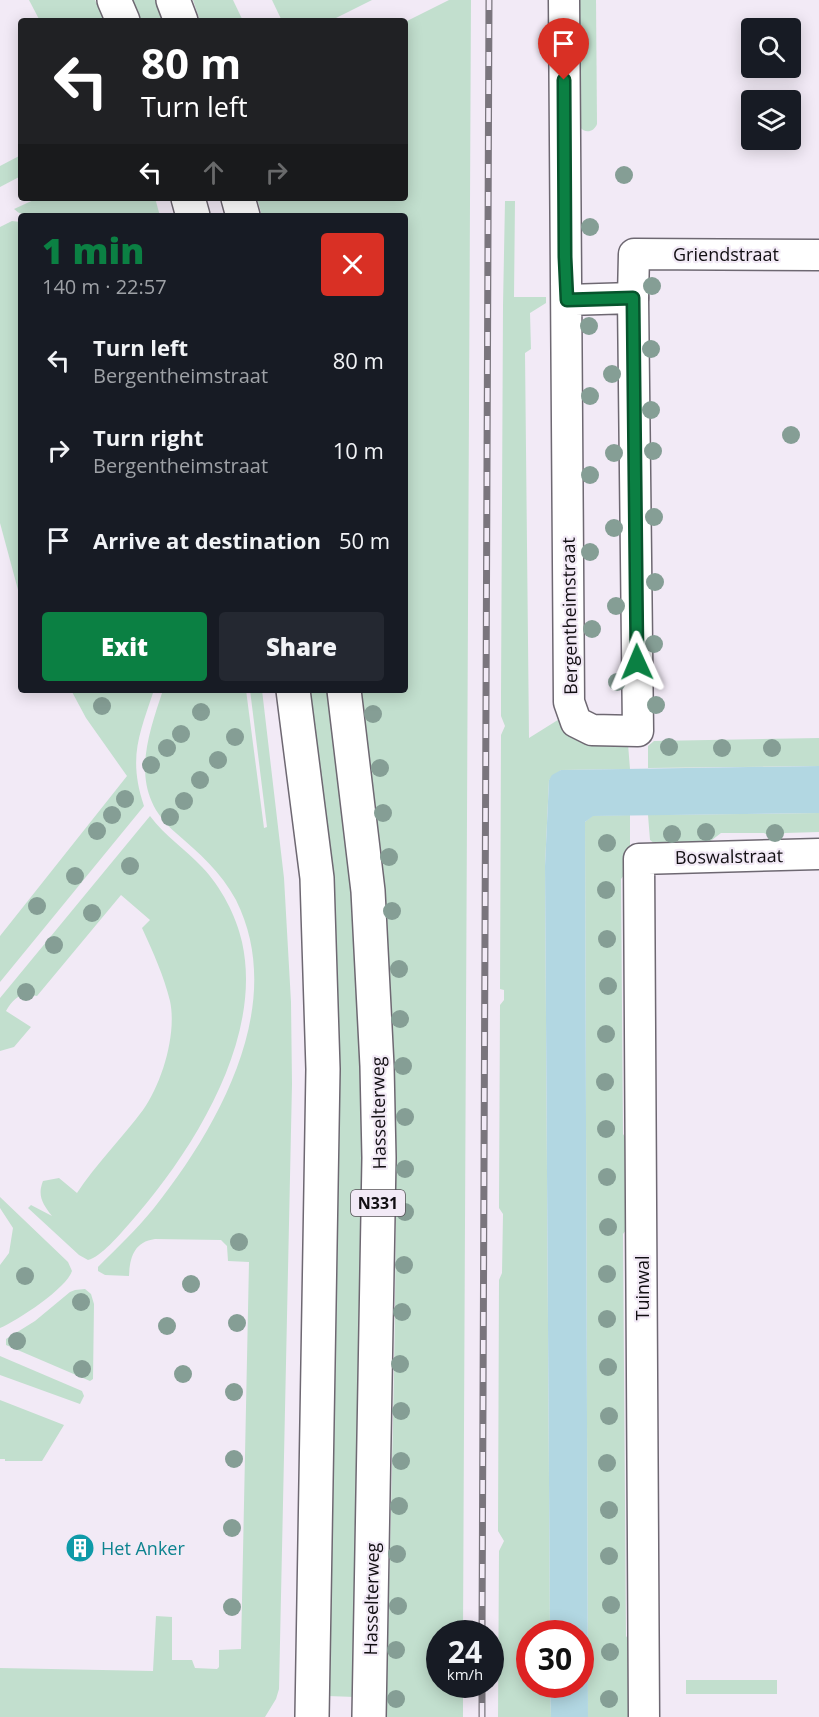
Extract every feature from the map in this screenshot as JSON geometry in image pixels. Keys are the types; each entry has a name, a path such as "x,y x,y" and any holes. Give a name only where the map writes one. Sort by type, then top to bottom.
{"main road":[{"path":"114,0 122,18"},
{"path":"173,0 180,18"},
{"path":"293,693 316,878 324,1069 312,1717"},
{"name":"Hasselterweg","path":"344,693 368,891 378,1077 379,1170 369,1717"}],"street":[{"name":"Bergentheimstraat","path":"564,0 569,702 576,722 592,730 638,731 634,254"},
{"name":"Griendstraat","path":"634,254 819,255"},
{"path":"567,300 633,298"},
{"name":"Boswalstraat","path":"639,859 819,854"},
{"name":"Tuinwal","path":"639,859 644,1717"}],"green space":[{"path":"29,0 95,0 104,18 38,18"},
{"path":"130,0 155,0 163,18 138,18"},
{"path":"193,0 233,0 242,18 199,18"},
{"path":"272,0 372,0 336,18 281,18"},
{"path":"449,0 471,0 463,1620 426,1620 426,1698 463,1698 463,1717 386,1717 395,1339 395,1112 391,1006 383,901 360,693 408,693 408,213 261,213 258,201 408,201 408,20"},
{"path":"575,0 596,0 597,124 589,131 584,131 580,127"},
{"path":"18,157 18,178 0,187 0,166"},
{"path":"31,201 156,201 159,213 19,213 14,209"},
{"path":"505,201 515,201 514,297 546,297 546,303 530,313 531,349 525,353 529,738 561,718 563,728 576,740 595,743 625,741 628,744 630,769 561,770 549,780 545,866 550,1620 516,1620 516,1698 550,1698 551,1717 498,1717 498,1698 504,1698 504,1620 499,1620 499,1551 504,1541 498,1531 499,1280 502,1273 503,1214 499,1208 500,1005 504,1000 504,990 500,989 501,735 505,726 501,716"},
{"path":"12,221 18,222 18,590 0,523 0,227"},
{"path":"73,693 153,693 137,747 137,774 144,806 0,982 0,936 127,776 86,718"},
{"path":"162,693 246,693 264,828 267,827 250,693 262,693 284,878 291,1002 292,1084 279,1689 265,1717 0,1717 0,1668 153,1671 156,1616 172,1617 172,1660 192,1660 195,1668 217,1669 219,1650 241,1649 249,1262 228,1261 227,1246 221,1240 155,1239 142,1243 134,1252 129,1276 105,1275 98,1271 98,1267 154,1208 202,1140 239,1062 250,1022 254,980 250,940 236,900 224,881 161,817 151,801 146,783 145,765 151,728"},
{"path":"310,693 328,693 351,894 360,1033 363,1143 355,1697 328,1696 339,1023 336,945 321,779"},
{"path":"819,738 819,766 648,768 648,746 654,741"},
{"path":"819,813 819,832 785,833 775,839 764,833 721,833 708,843 655,844 650,840 648,815"},
{"path":"630,815 630,868 621,879 626,1230 623,1234 626,1636 628,1639 629,1717 588,1717 588,1698 594,1698 594,1620 588,1620 585,822 592,816"},
{"path":"150,816 209,875 232,912 242,942 246,979 242,1018 232,1056 217,1094 198,1130 153,1196 116,1239 88,1260 79,1255 28,1208 31,1205 52,1216 42,1200 43,1181 59,1178 77,1193 143,1110 162,1072 170,1043 172,1014 165,982 142,928 150,920 121,895 37,996 22,995 12,1002 6,1011 31,1027 14,1047 0,1051 0,998"},
{"path":"0,1197 68,1262 72,1271 52,1295 18,1319 0,1328 0,1265 9,1253 13,1228 0,1208"},
{"path":"85,1289 91,1294 94,1304 93,1379 90,1381 6,1345 6,1339 35,1321 70,1292"},
{"path":"0,1356 82,1391 84,1396 80,1404 0,1375"},
{"path":"0,1400 64,1425 42,1461 0,1459"},
{"path":"686,1680 777,1680 777,1694 686,1694"}],"water":[{"path":"819,766 819,813 593,816 585,822 588,1620 550,1620 545,866 549,780 552,775 561,770"},
{"path":"550,1698 588,1698 588,1717 551,1717"}],"railway":[{"path":"482,1620 489,0"},
{"path":"482,1698 482,1717"}],"place":[{"name":"Het Anker","path":"80,1548"}],"route":[{"path":"564,80 567,300 633,298 637,662"}]}
